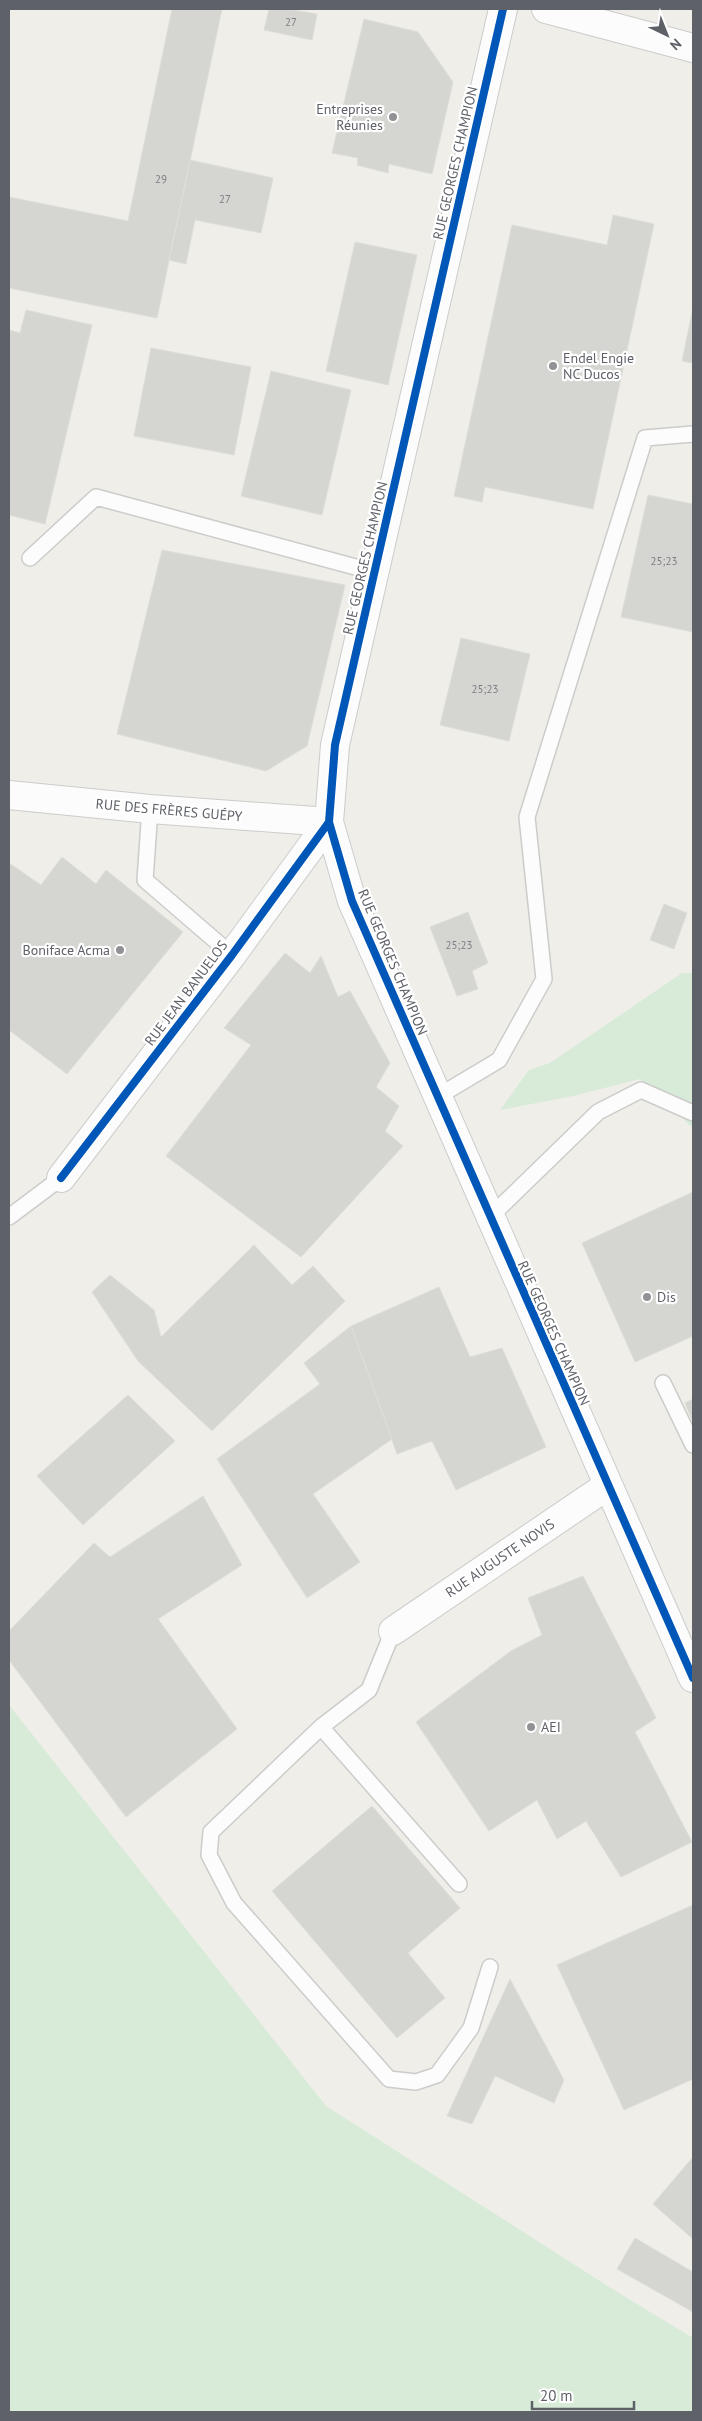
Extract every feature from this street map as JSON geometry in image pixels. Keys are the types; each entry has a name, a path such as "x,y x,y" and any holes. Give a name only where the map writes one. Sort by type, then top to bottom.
{"street":[{"name":"RUE GEORGES CHAMPION","path":"503,9 335,745 329,822 352,901 607,1486 693,1678"},
{"path":"546,9 693,48"},
{"name":"RUE DES FRÈRES GUÉPY","path":"9,795 150,809 329,822"},
{"name":"RUE JEAN BANUELOS","path":"61,1178 232,955 329,822"},
{"name":"RUE AUGUSTE NOVIS","path":"393,1631 607,1486"}],"lane":[{"path":"437,1097 499,1060 544,979 527,817 645,438 693,434"},
{"path":"30,558 96,497 374,572"},
{"path":"150,809 145,880 232,955"},
{"path":"490,1217 598,1112 641,1090 693,1114"},
{"path":"9,1217 61,1178"},
{"path":"663,1383 693,1445"},
{"path":"393,1631 369,1690 321,1727 211,1832 209,1855 234,1903 389,2079 416,2082 437,2074 471,2028 490,1967"},
{"path":"321,1727 459,1884"}],"green space":[{"path":"682,973 693,973 693,1128 640,1079 573,1096 500,1110 529,1070 550,1063"},
{"path":"9,1705 326,2106 614,2290 693,2338 693,2412 9,2412"}],"building":[{"path":"172,9 222,9 157,318 9,288 9,197 128,221"},
{"path":"269,9 287,9 317,14 312,40 264,30"},
{"name":"Entreprises Réunies","path":"364,19 418,32 453,82 432,174 389,164 388,173 357,165 358,158 332,153"},
{"path":"190,160 273,178 261,233 195,220 186,264 169,260"},
{"name":"Endel Engie NC Ducos","path":"613,215 654,224 593,509 485,487 482,502 454,496 512,225 607,245"},
{"path":"355,242 417,255 388,385 326,371"},
{"path":"693,308 693,363 682,361"},
{"path":"26,310 92,325 45,524 9,515 9,330 20,333"},
{"path":"151,348 251,367 234,455 134,436"},
{"path":"271,371 351,390 322,515 241,496"},
{"path":"648,495 693,504 693,632 621,617"},
{"path":"162,550 345,585 307,746 266,771 117,734"},
{"path":"461,638 530,654 509,741 440,725"},
{"path":"62,857 96,884 106,870 183,932 67,1074 9,1030 9,863 41,885"},
{"path":"664,904 687,913 674,949 650,940"},
{"path":"468,912 488,963 472,971 478,989 457,996 430,927"},
{"path":"285,953 310,973 321,956 338,997 350,991 390,1063 376,1087 399,1106 385,1131 403,1146 301,1257 166,1156 251,1045 224,1028"},
{"path":"693,1192 693,1336 635,1362 582,1243"},
{"path":"254,1245 292,1285 313,1266 345,1301 212,1431 138,1361 92,1292 110,1275 154,1310 161,1337"},
{"path":"439,1287 470,1357 502,1348 546,1447 456,1490 432,1441 397,1454 351,1326"},
{"path":"351,1326 392,1439 313,1494 360,1562 307,1598 217,1459 320,1384 304,1363"},
{"path":"128,1395 175,1441 83,1525 37,1476"},
{"path":"693,1399 693,1422 685,1403"},
{"path":"203,1496 242,1565 158,1619 237,1729 126,1817 9,1660 9,1631 94,1543 110,1557"},
{"name":"AEI","path":"583,1576 656,1718 635,1732 692,1842 621,1877 586,1821 557,1839 537,1800 489,1831 416,1722 511,1651 542,1635 528,1598"},
{"path":"372,1806 460,1908 408,1953 445,1998 397,2038 272,1891"},
{"path":"693,1905 693,2079 624,2110 557,1965"},
{"path":"510,1979 564,2080 554,2103 495,2076 472,2124 447,2116"},
{"path":"693,2157 693,2239 653,2204"},
{"path":"635,2238 693,2272 693,2312 617,2269"}],"cycle path":[{"path":"503,9 335,745 329,822 352,901 693,1678"},
{"path":"61,1178 232,955 329,822"}],"place":[{"name":"Entreprises Réunies","path":"393,117"},
{"name":"Endel Engie NC Ducos","path":"553,366"},
{"name":"Boniface Acma","path":"120,950"},
{"name":"Dis","path":"647,1297"},
{"name":"AEI","path":"531,1727"}]}
